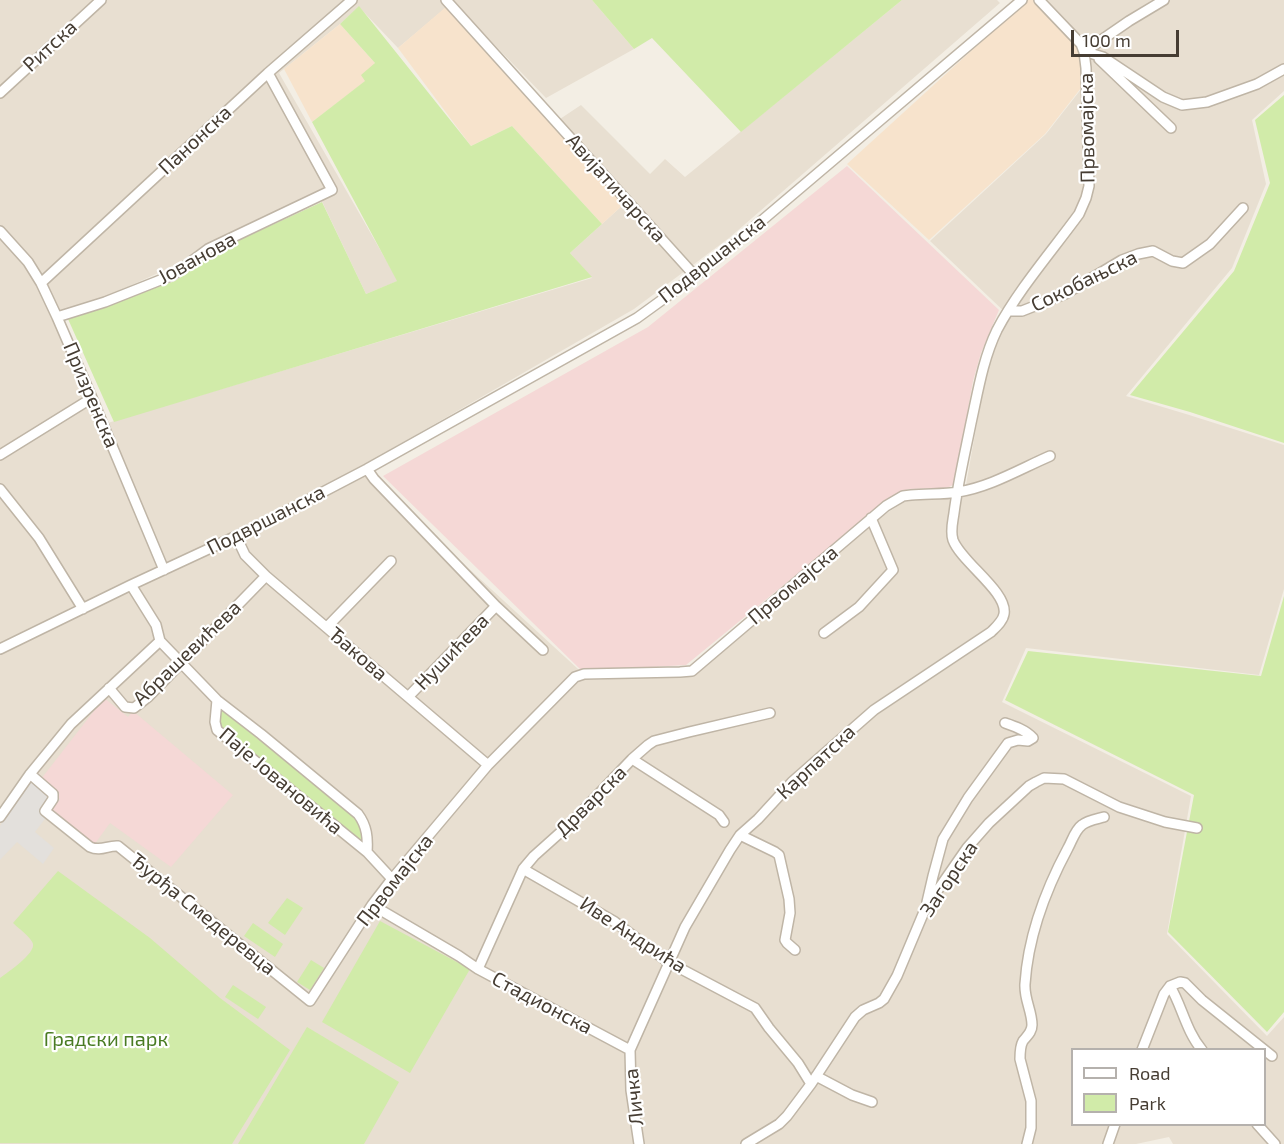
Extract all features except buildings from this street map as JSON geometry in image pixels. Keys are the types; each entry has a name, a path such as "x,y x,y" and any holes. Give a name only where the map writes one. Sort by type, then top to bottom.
{"street":[{"name":"Ритска","path":"0,93 101,0"},
{"name":"Панонска","path":"41,283 268,73 352,0"},
{"name":"Авијатичарска","path":"446,0 695,276"},
{"name":"Подвршанска","path":"0,649 216,546 367,469 637,318 695,276 1022,0"},
{"path":"1039,0 1089,53 1171,128"},
{"path":"1089,53 1129,21 1164,0"},
{"path":"1089,53 1103,57 1163,97 1182,105 1207,102 1257,84 1284,69"},
{"name":"Првомајска","path":"310,1001 372,905 392,879 488,765 579,675 692,670 886,506 903,496 957,492 987,355 997,331 1009,310 1079,214 1086,198 1089,186 1086,68 1089,53"},
{"name":"Јованова","path":"57,316 105,302 173,275 208,249 332,190 268,73"},
{"name":"Сокобањска","path":"1009,310 1022,312 1065,294 1122,260 1138,254 1153,251 1172,261 1184,263 1210,244 1243,208"},
{"name":"Призренска","path":"0,231 28,262 57,316 164,570"},
{"path":"0,455 92,398"},
{"path":"957,492 988,483 1050,456"},
{"path":"367,469 496,606 543,650"},
{"path":"0,489 39,538 83,609"},
{"name":"Карпатска","path":"668,962 697,905 740,835 792,782 874,710 965,651 997,626 1004,614 1000,598 962,554 954,541 952,531 957,492"},
{"path":"824,633 859,607 892,570 871,518"},
{"name":"Ђакова","path":"236,536 245,555 266,576 488,765"},
{"path":"216,546 229,545 245,555"},
{"path":"327,627 391,561"},
{"name":"Абрашевићева","path":"109,688 125,707 134,708 148,697 266,576"},
{"name":"Паје Јовановића","path":"131,585 156,625 160,641 180,663 217,700 358,814 363,820 367,833 367,852"},
{"name":"Нушићева","path":"408,697 496,606"},
{"name":"Абрашевићева","path":"0,817 30,774 71,724 160,641"},
{"name":"Паје Јовановића","path":"217,700 214,722 217,730 367,852 392,879"},
{"name":"Дрварска","path":"478,969 523,869 632,759 654,741 770,713"},
{"path":"926,907 943,839 968,798 1008,743 1018,740 1028,741 1033,738 1030,734 1005,723"},
{"path":"632,759 719,815 724,822"},
{"name":"Ђурђа Смедеревца","path":"30,774 53,794 53,799 45,811 72,833 95,849 118,846 310,1001"},
{"name":"Загорска","path":"746,1144 779,1124 787,1116 814,1080 855,1017 884,999 897,976 926,907 946,876 979,835 1029,786 1044,778 1064,779 1119,807 1165,822 1197,828"},
{"path":"1026,1144 1030,1128 1031,1101 1020,1053 1022,1042 1031,1032 1032,1026 1026,1002 1025,983 1034,937 1045,898 1078,829 1087,822 1104,817"},
{"path":"740,835 779,855 790,912 785,940 795,950"},
{"name":"Иве Андрића","path":"523,869 615,922 668,962 755,1008 769,1028 814,1080 872,1102"},
{"name":"Стадионска","path":"372,905 478,969 630,1050"},
{"path":"630,1050 668,962"},
{"path":"1143,1048 1164,994 1170,986 1180,982 1185,983 1202,1000 1262,1048"},
{"path":"1170,986 1194,1040 1200,1048"},
{"name":"Личка","path":"630,1050 631,1090 639,1144"},
{"path":"1266,1051 1272,1056"},
{"path":"1108,1144 1115,1126"},
{"path":"1258,1126 1275,1144"}],"shaded area":[{"path":"0,0 592,0 634,49 546,98 453,2 398,48 359,7 279,73 398,281 366,294 318,193 216,240 167,269 57,319 101,425 592,278 570,253 624,204 560,119 581,105 650,174 665,159 685,177 902,0 997,0 1000,3 729,238 634,309 362,466 368,476 590,680 696,673 884,515 904,502 954,495 964,496 987,367 1004,325 1010,317 930,241 1046,134 1082,88 1082,41 1046,0 1284,0 1284,91 1252,120 1266,184 1232,268 1126,396 1284,445 1284,589 1259,675 1026,648 1002,702 1191,796 1167,934 1267,1036 1284,1017 1284,1144 1173,1144 1169,1137 1136,1144 0,1144"},
{"path":"1027,0 1037,0 1080,45 1081,88 1045,134 929,240 847,164"},
{"path":"447,6 624,204 602,224 512,126 471,146 398,48"},
{"path":"340,24 375,63 366,81 312,122 284,69"},
{"path":"847,166 999,310 981,353 973,381 955,484 947,488 908,489 885,502 686,665 582,671 383,476 648,327"},
{"path":"104,698 128,717 133,711 233,795 171,867 110,823 94,845 27,797"},
{"path":"30,778 60,799 35,832 54,848 43,864 17,842 0,860 0,826"}],"green space":[{"path":"592,0 902,0 741,132 652,38 634,49"},
{"path":"359,6 471,146 512,126 602,224 570,253 592,277 114,422 68,319 175,281 222,248 322,202 366,294 397,281 312,122 365,81 361,75 375,63 340,24"},
{"path":"1284,95 1284,443 1130,395 1234,271 1270,183 1255,120"},
{"path":"1284,596 1284,1012 1267,1032 1168,932 1194,795 1005,700 1028,651 1261,676"},
{"path":"221,709 357,819 362,825 363,840 360,840 222,729 218,719"},
{"name":"Градски парк","path":"58,871 150,938 220,998 290,1050 232,1144 0,1143 0,978 30,953 33,944 13,923"},
{"path":"287,898 303,908 285,935 268,923"},
{"path":"380,921 470,969 410,1073 322,1022"},
{"path":"253,923 283,944 275,957 244,936"},
{"path":"311,960 324,968 310,990 297,982"},
{"path":"233,985 266,1007 258,1019 225,997"},
{"path":"307,1027 399,1082 364,1144 238,1144"}]}
